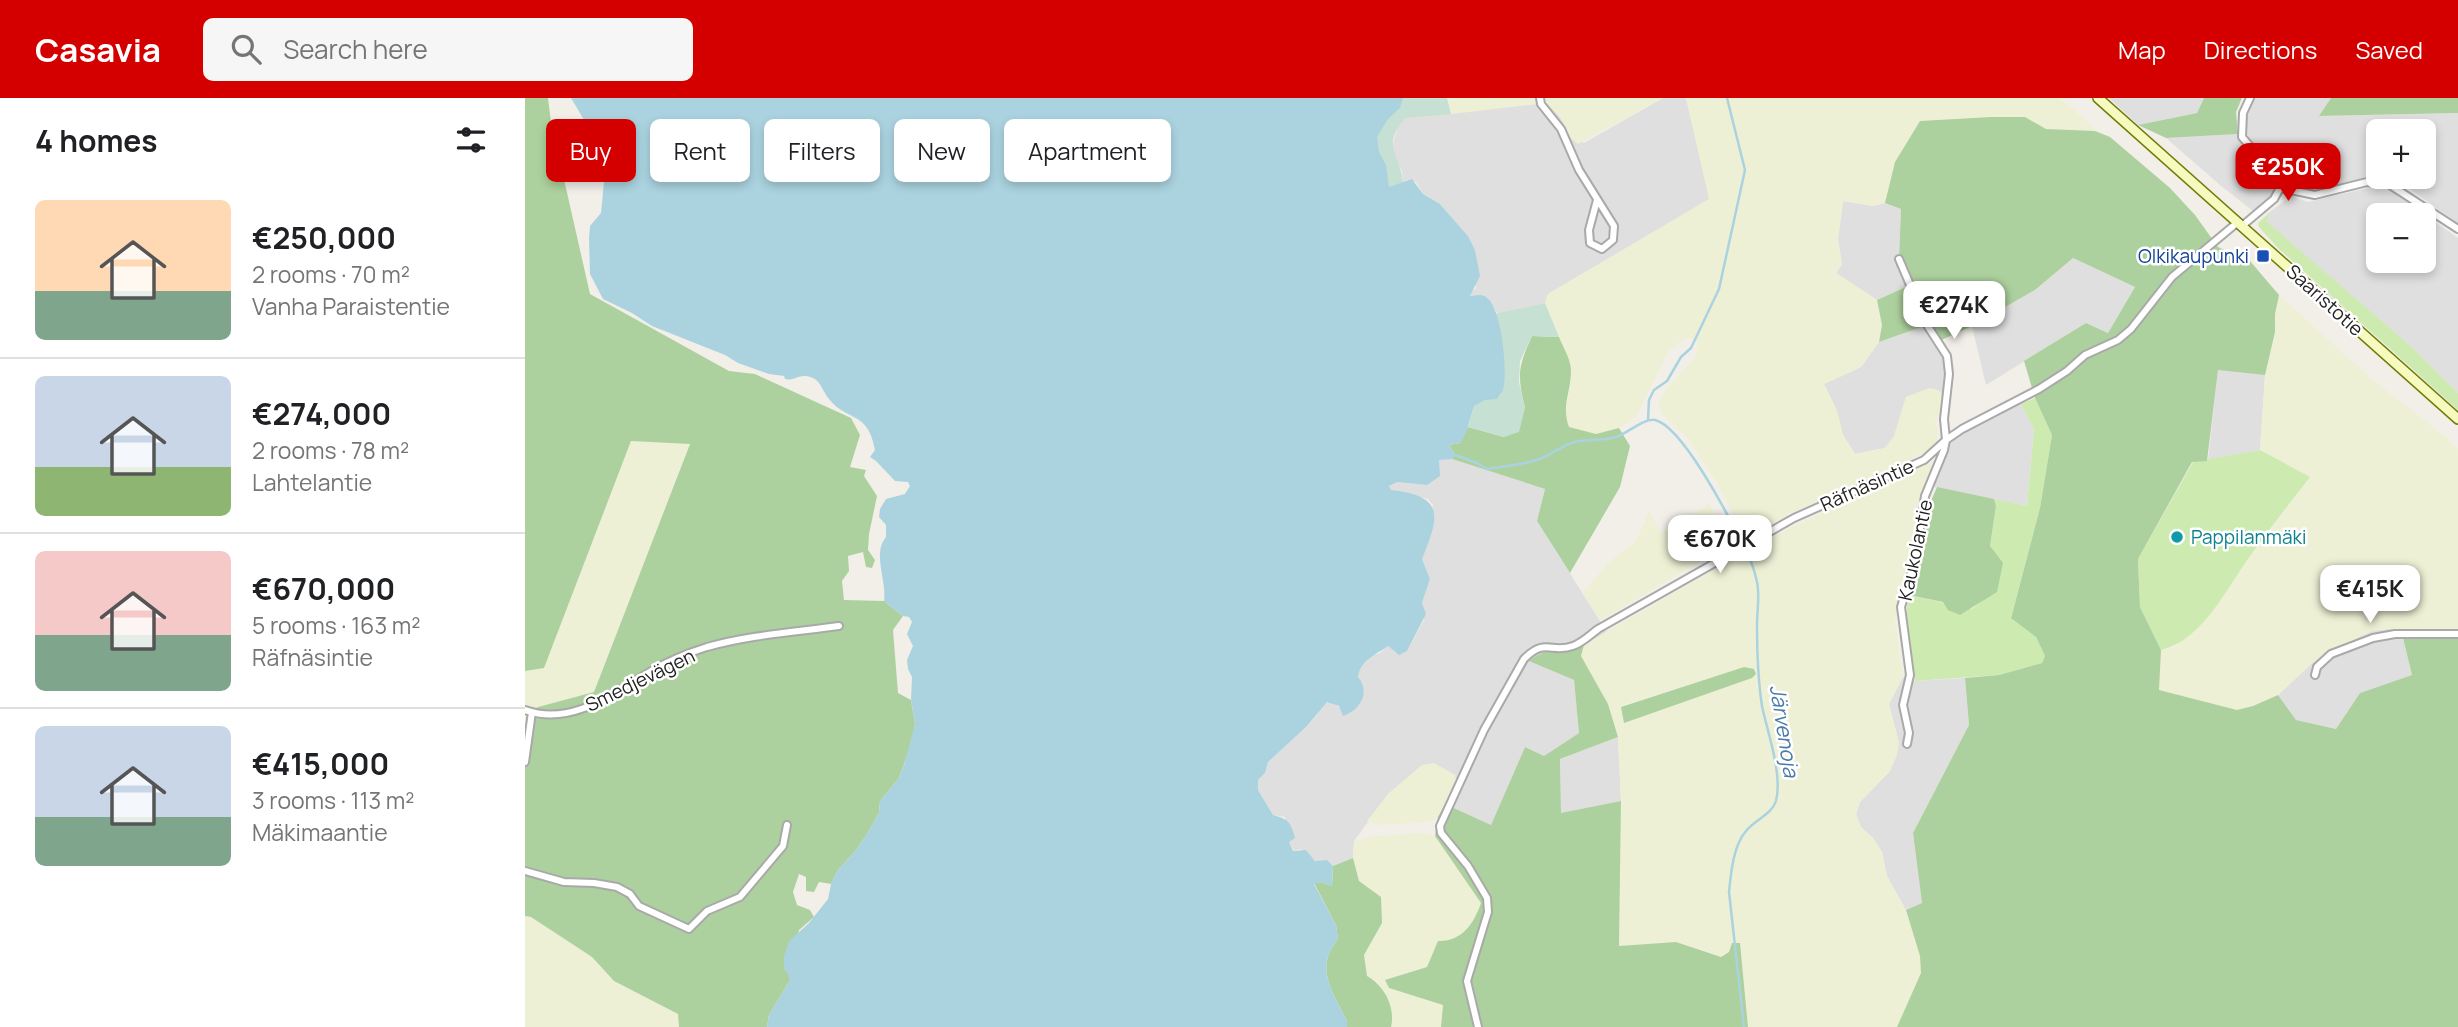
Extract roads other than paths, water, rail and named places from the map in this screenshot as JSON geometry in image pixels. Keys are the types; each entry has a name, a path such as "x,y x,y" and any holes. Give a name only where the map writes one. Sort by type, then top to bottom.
{"main road":[{"name":"Saaristotie","path":"2098,98 2458,419"}],"street":[{"path":"1540,98 1541,104 1561,129 1579,170 1614,226 1613,240 1602,249 1590,243 1589,230 1597,200"},
{"path":"2250,98 2243,113 2242,137 2275,175 2280,188 2315,195 2367,182 2387,183 2458,229"},
{"name":"Räfnäsintie","path":"1478,1027 1467,981 1488,912 1487,898 1468,866 1441,833 1440,826 1484,730 1524,659 1532,651 1544,646 1573,646 1598,629 1794,518 1924,460 1946,440 2039,389 2067,371 2085,355 2118,340 2131,329 2172,276 2274,199 2280,188"},
{"name":"Kaukolantie","path":"1899,259 1923,316 1947,356 1948,393 1944,419 1946,440 1941,460 1925,496 1915,561 1901,607 1910,675 1902,705 1909,733 1907,744"},
{"name":"Smedjevägen","path":"529,711 559,714 575,712 622,690 676,657 709,647 741,639 839,626"},
{"path":"2315,675 2317,667 2332,654 2373,638 2408,633 2458,635"},
{"path":"525,762 529,711"},
{"path":"525,871 564,882 617,887 630,894 639,906 689,929 707,911 740,897 783,846 787,825"}],"water":[{"path":"571,98 1403,98 1400,108 1388,119 1377,137 1379,152 1386,165 1389,187 1412,179 1423,194 1440,204 1468,236 1475,250 1480,276 1470,296 1486,297 1496,313 1504,356 1504,382 1503,391 1497,399 1485,400 1474,406 1460,443 1449,445 1455,455 1453,459 1439,460 1440,476 1427,485 1397,482 1389,486 1391,490 1421,497 1434,511 1432,531 1422,559 1430,579 1422,603 1426,614 1407,651 1399,655 1388,646 1370,658 1362,666 1358,677 1364,689 1359,705 1343,716 1339,706 1327,702 1307,726 1268,762 1265,773 1258,780 1258,790 1273,815 1288,822 1292,828 1295,838 1289,842 1293,851 1306,850 1315,861 1327,860 1333,866 1332,886 1322,882 1314,884 1336,925 1338,939 1327,960 1326,970 1331,990 1347,1021 1347,1027 767,1027 769,1015 789,982 789,976 784,969 784,956 789,941 809,923 828,899 838,870 867,834 879,813 880,801 899,778 905,762 915,724 911,700 912,677 907,660 913,646 907,634 912,622 909,617 903,616 884,601 880,551 886,537 886,525 879,517 886,499 905,494 910,486 908,482 895,481 870,457 875,450 867,428 836,406 815,379 803,376 785,379 784,376 769,374 738,363 725,355 652,326 603,299 590,274 590,226 601,213 604,182 636,182 636,119 583,119"}],"waterway":[{"path":"1648,420 1649,400 1654,390 1667,381 1681,357 1691,348 1719,289 1745,170 1727,98"},
{"name":"Järvenoja","path":"1455,455 1487,469 1520,464 1540,459 1574,442 1616,437 1645,421 1655,420 1666,426 1691,454 1741,541"},
{"name":"Järvenoja","path":"1744,1027 1729,892 1732,868 1742,837 1771,810 1778,790 1776,766 1760,686 1757,645 1758,587 1747,552"}],"place":[{"name":"Olkikaupunki","path":"2263,256"},
{"name":"Pappilanmäki","path":"2177,537"}]}
